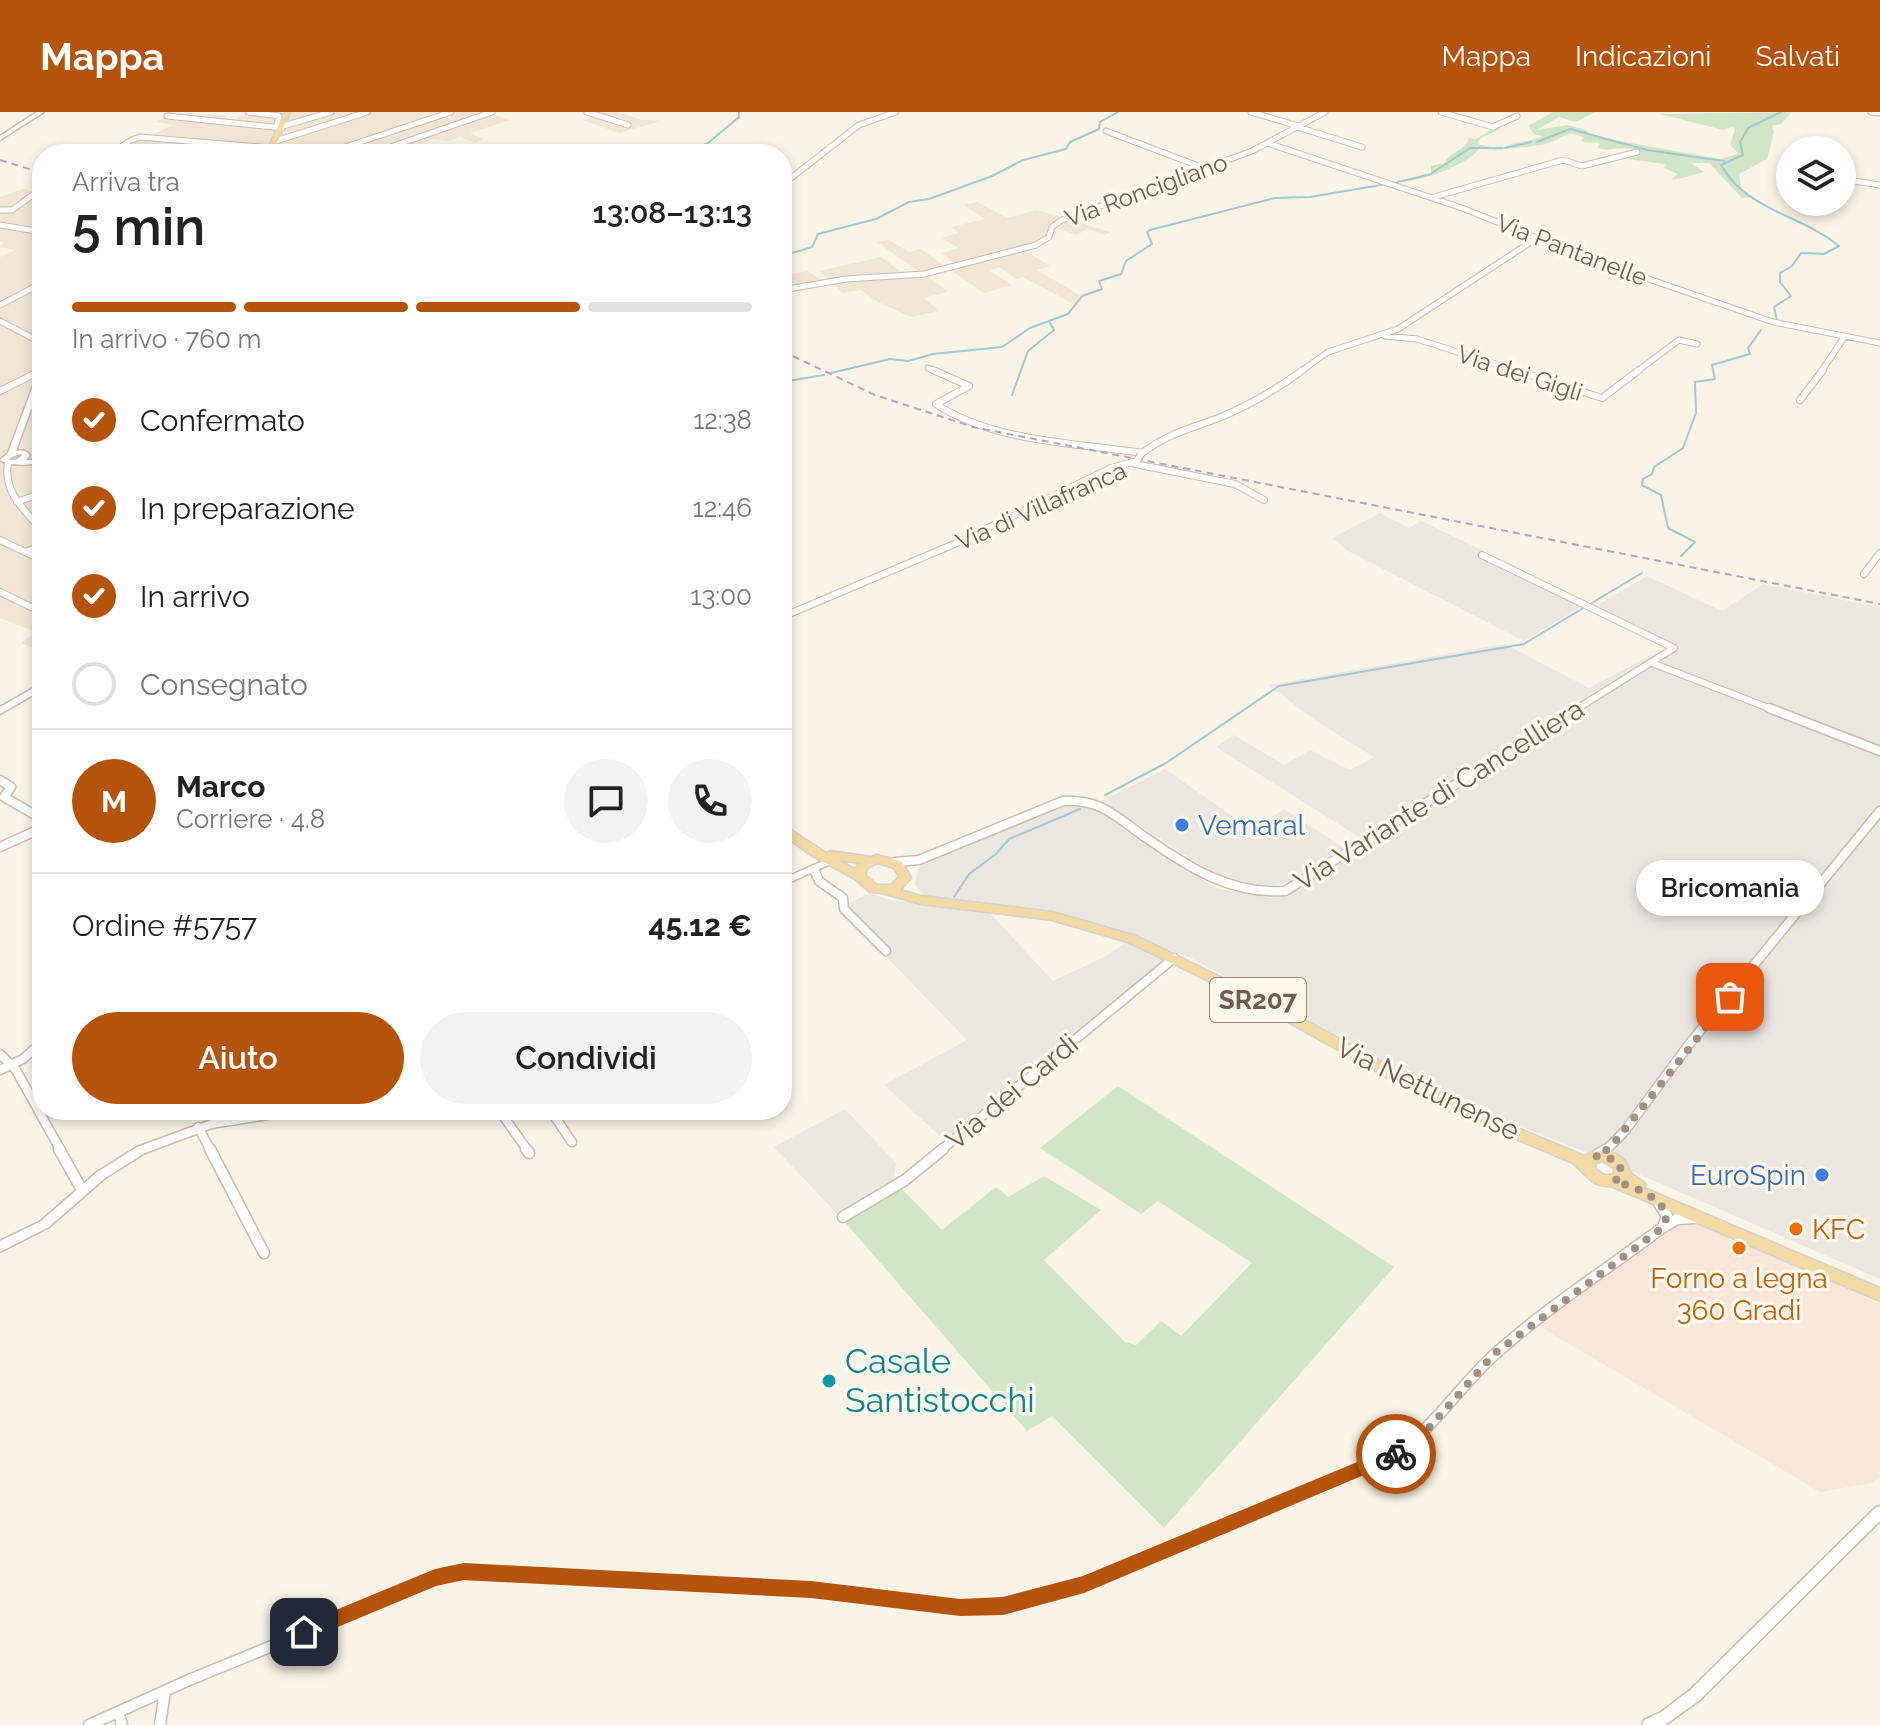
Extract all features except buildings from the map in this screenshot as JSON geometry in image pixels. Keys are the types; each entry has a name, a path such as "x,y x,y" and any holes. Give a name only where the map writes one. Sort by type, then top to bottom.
{"main road":[{"path":"274,144 287,112"},
{"name":"Via Nettunense","path":"792,835 859,876 866,885 921,900 1060,917 1123,936 1174,958 1452,1106 1587,1159"},
{"name":"Via Nettunense","path":"815,852 848,860 892,862"},
{"path":"859,876 862,866 870,860"},
{"path":"892,862 921,900"},
{"path":"887,891 899,887 905,877"},
{"name":"SR207","path":"1587,1159 1597,1179 1616,1170"},
{"name":"SR207","path":"1587,1159 1880,1292"},
{"name":"SR207","path":"1616,1170 1650,1195 1880,1292"}],"street":[{"path":"0,138 41,112"},
{"path":"248,112 279,116 281,127"},
{"path":"167,116 281,127 331,112"},
{"path":"276,141 367,112"},
{"path":"354,144 451,112"},
{"path":"399,144 492,112"},
{"path":"587,112 628,125"},
{"path":"792,177 859,125 896,112"},
{"path":"1251,112 1362,147"},
{"name":"Via Roncigliano","path":"792,288 849,278 924,274 1031,246 1048,239 1052,227 1062,220 1267,143 1325,112"},
{"path":"1441,112 1493,127 1517,116"},
{"path":"1871,112 1880,113"},
{"path":"1106,131 1205,168"},
{"path":"126,144 140,137 215,144"},
{"name":"Via Pantanelle","path":"1267,143 1432,198 1773,322 1880,343"},
{"path":"1432,198 1563,160 1582,166 1637,152"},
{"path":"1856,181 1880,185"},
{"path":"0,210 10,211 32,196"},
{"path":"0,225 32,230"},
{"name":"Via di Villafranca","path":"792,613 967,539 1111,468 1139,458 1163,437 1221,417 1273,392 1328,352 1398,329 1537,238"},
{"path":"0,303 32,286"},
{"path":"0,321 32,338"},
{"name":"Via dei Gigli","path":"1372,336 1417,339 1602,398 1679,340 1697,344"},
{"path":"1800,400 1837,352 1845,336"},
{"path":"928,368 969,386 936,404 956,416 1139,458 1231,483 1264,500"},
{"path":"0,391 32,375"},
{"path":"32,399 12,458 8,490 32,519"},
{"path":"12,458 32,461"},
{"path":"17,502 32,497"},
{"path":"0,540 32,555"},
{"path":"25,552 32,550"},
{"path":"1880,553 1865,572 1880,569"},
{"name":"Via Variante di Cancelliera","path":"892,862 919,860 1053,805 1085,800 1100,805 1223,884 1261,893 1289,890 1493,758 1674,648 1482,555"},
{"path":"0,592 32,607"},
{"path":"1652,663 1880,751"},
{"path":"0,711 32,692"},
{"path":"0,780 11,787 4,797 32,813"},
{"path":"1587,1159 1605,1152 1616,1141 1663,1077 1880,811"},
{"path":"0,847 32,833"},
{"name":"Via Variante di Cancelliera","path":"905,877 919,860"},
{"path":"792,879 830,861"},
{"path":"814,869 819,881 843,898 844,909 886,951"},
{"name":"Via dei Cardi","path":"843,1217 905,1180 1174,958"},
{"path":"0,1070 32,1052"},
{"path":"0,1054 12,1064 32,1100"},
{"path":"43,1120 82,1190"},
{"path":"0,1247 40,1228 82,1190 134,1153 198,1127 240,1120"},
{"path":"506,1120 529,1153"},
{"path":"557,1120 572,1142"},
{"path":"198,1127 264,1253"},
{"path":"1616,1141 1616,1170"},
{"path":"1650,1195 1666,1212 1667,1220 1662,1228"},
{"path":"89,1725 120,1718 165,1691 435,1578 459,1572 811,1589 974,1608 1003,1606 1071,1588 1403,1450 1428,1429 1495,1353 1662,1228 1681,1218 1703,1219"},
{"path":"1649,1725 1666,1717 1695,1695 1880,1512"},
{"path":"160,1725 165,1691"}],"shaded area":[{"path":"246,112 495,112 492,114 510,120 470,133 484,139 475,143 460,137 449,141 433,139 420,144 124,144 128,140 124,140 132,135 147,137 173,125 156,122 167,116 163,114 227,116 221,120 232,122"},
{"path":"585,112 618,112 642,120 661,121 619,133 582,120 594,116"},
{"path":"22,189 32,191 32,630 0,618 0,257 15,250 0,247 4,242 0,241 0,197"},
{"path":"977,202 1007,218 1037,210 1111,232 1105,235 1087,229 1077,235 1054,227 1055,236 1024,250 1050,266 1037,270 1083,297 1077,306 1023,277 1016,279 999,267 990,271 1012,285 984,293 949,269 926,275 948,292 924,298 939,311 911,317 878,302 861,290 842,293 835,285 826,283 792,289 792,274 808,271 823,281 830,280 819,271 881,257 907,276 921,273 877,242 889,240 909,252 921,249 946,267 955,264 942,253 958,248 942,238 959,233 951,227 985,219 964,205"},
{"path":"1380,513 1409,528 1421,521 1484,551 1479,555 1583,606 1524,641 1348,551 1332,538"},
{"path":"1647,576 1722,611 1763,584 1880,607 1880,1279 1606,1160 1456,1101 1187,956 1048,910 924,896 915,885 919,864 1055,806 1080,803 1098,810 1215,888 1271,898 1294,882 1252,887 1226,881 1102,801 1165,769 1252,830 1284,809 1344,848 1359,837 1216,747 1234,735 1284,765 1310,750 1350,770 1374,757 1313,719 1269,685 1505,644 1589,688 1672,644 1596,606"},
{"path":"32,635 32,648 21,643"},
{"path":"870,893 889,900 988,911 1053,981 1106,956 1126,942 1167,959 950,1140 942,1138 884,1085 967,1040 839,908"},
{"path":"845,1109 896,1163 893,1184 838,1215 774,1147"},
{"path":"1686,1220 1705,1222 1880,1304 1880,1476 1872,1483 1820,1492 1537,1325"}],"green space":[{"path":"1553,112 1595,112 1576,122 1559,117 1537,130 1568,125 1586,130 1591,136 1720,159 1739,154 1730,145 1733,127 1723,130 1660,114 1792,112 1781,124 1772,126 1774,132 1767,159 1739,174 1742,192 1754,197 1742,198 1709,163 1691,163 1704,172 1674,180 1671,179 1678,174 1664,168 1665,164 1628,159 1642,153 1598,148 1599,143 1583,142 1581,140 1584,138 1573,134 1545,144 1504,148 1543,136 1534,134 1528,126"},
{"path":"1493,128 1501,129 1481,138 1477,144 1505,150 1479,149 1446,170 1408,181 1431,173 1431,166 1444,163 1469,138 1476,139"},
{"path":"1118,1086 1394,1267 1164,1528 1052,1416 1027,1431 843,1220 900,1187 942,1230 996,1187 1008,1197 1044,1176 1101,1210 1044,1260 1125,1342 1136,1345 1161,1321 1181,1336 1252,1263 1158,1201 1141,1214 1040,1148"}],"waterway":[{"path":"706,144 739,117 739,112"},
{"path":"792,253 812,247 818,234 876,219 909,202 929,199 992,176 1023,160 1066,149 1070,142 1099,129 1100,122 1118,112"},
{"path":"1777,321 1774,307 1791,296 1780,282 1780,273 1792,266 1801,253 1824,254 1839,246 1745,193 1721,165 1743,155 1740,142 1748,128 1781,112"},
{"path":"1537,142 1570,129 1647,150 1724,161"},
{"path":"1505,148 1531,142"},
{"path":"1432,173 1470,148 1503,148"},
{"path":"1394,183 1431,174"},
{"path":"831,373 890,359 908,361 933,354 1002,347 1030,328 1068,314 1082,296 1102,289 1099,281 1121,274 1126,261 1152,244 1147,232 1150,230 1275,198 1310,197 1387,184"},
{"path":"1012,395 1028,351 1054,330 1050,323"},
{"path":"1681,556 1695,542 1668,528 1661,495 1642,485 1643,479 1652,474 1654,467 1683,448 1696,413 1695,382 1715,379 1712,365 1750,354 1748,348 1761,330"},
{"path":"792,380 824,375"},
{"path":"1590,604 1642,573"},
{"path":"1105,795 1166,763 1279,686 1524,644 1585,607"},
{"path":"954,897 969,874 996,854 1009,839 1080,809"}],"railway":[{"path":"0,160 32,170"},
{"path":"792,356 875,395 973,427 1880,604"}],"way so far":[{"path":"1396,1454 1428,1429 1495,1353 1666,1223 1667,1216 1660,1203 1650,1195 1614,1181 1622,1173 1617,1162 1608,1157 1595,1156 1610,1148 1663,1077 1730,997"}],"place":[{"name":"Vemaral","path":"1182,825"},
{"name":"Bricomania","path":"1730,997"},
{"name":"EuroSpin","path":"1822,1175"},
{"name":"KFC","path":"1796,1229"},
{"name":"Forno a legna 360 Gradi","path":"1739,1248"},
{"name":"Casale Santistocchi","path":"829,1381"}],"route":[{"path":"304,1632 435,1578 464,1572 811,1589 960,1608 1003,1606 1084,1584 1396,1454"}]}
